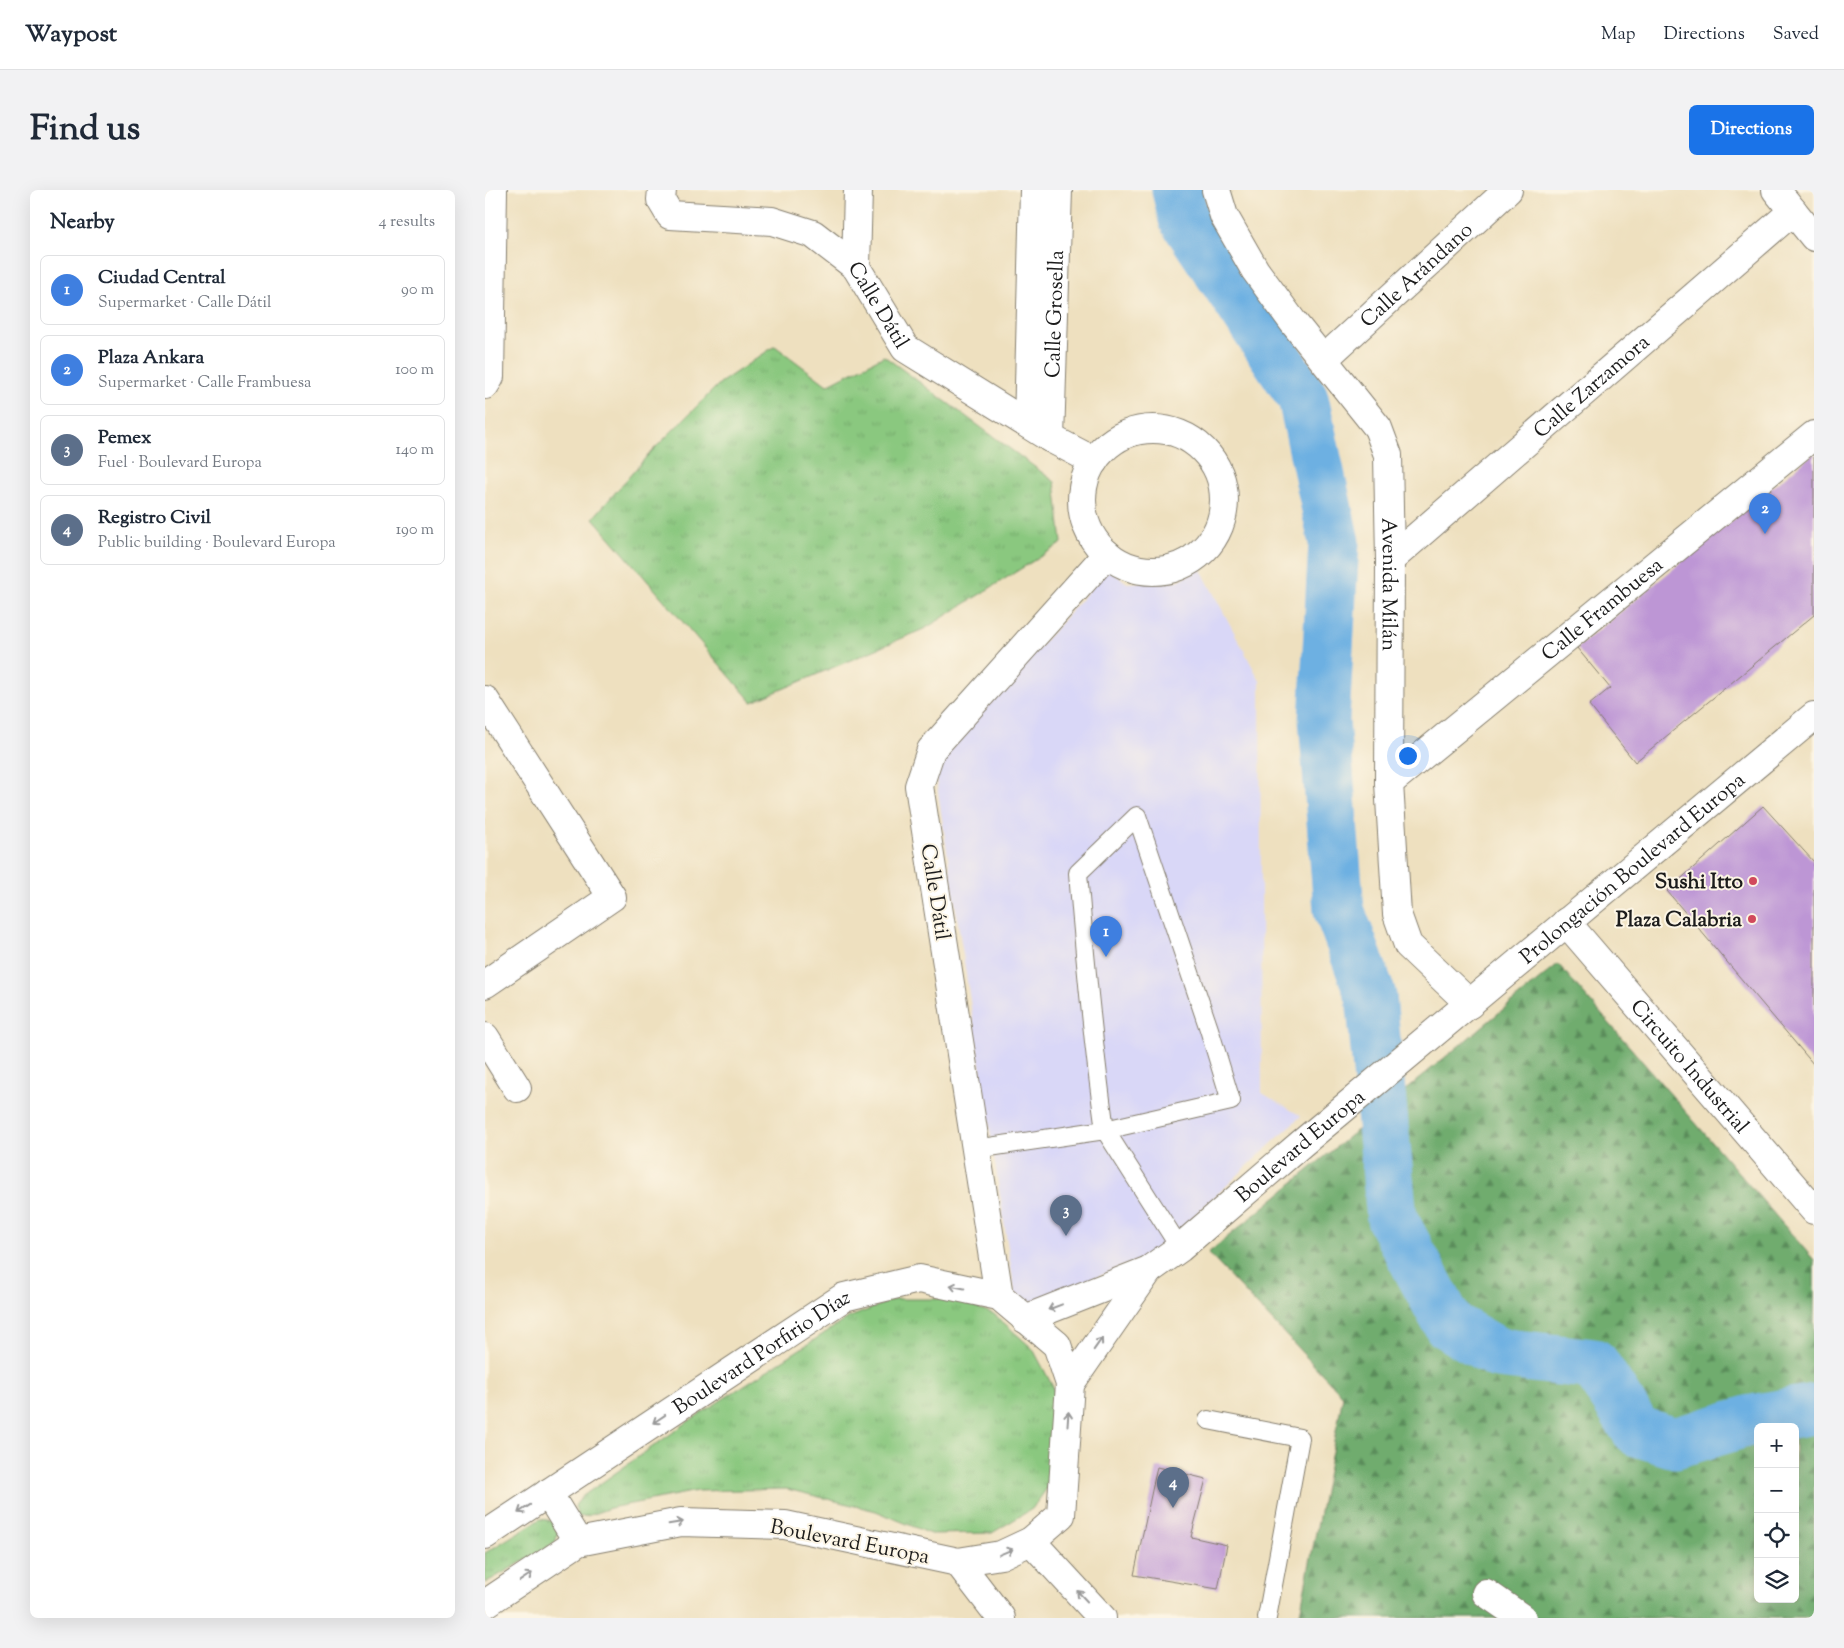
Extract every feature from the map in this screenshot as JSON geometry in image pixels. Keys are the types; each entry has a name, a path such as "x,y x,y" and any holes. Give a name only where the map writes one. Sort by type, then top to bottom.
{"street":[{"path":"487,381 493,190"},
{"name":"Calle Dátil","path":"662,190 661,200 669,215 773,221 813,234 856,267 905,348 1039,431 1094,461"},
{"path":"856,267 858,190"},
{"name":"Calle Grosella","path":"1034,190 1039,431"},
{"name":"Calle Grosella","path":"1039,431 1058,190"},
{"name":"Avenida Milán","path":"1216,190 1225,216 1255,270 1293,322 1378,428 1388,455 1390,560 1389,783 1397,914 1408,945 1460,1012"},
{"name":"Calle Arándano","path":"1324,359 1508,190"},
{"path":"1776,190 1814,237"},
{"name":"Calle Zarzamora","path":"1390,560 1793,211"},
{"path":"1156,428 1180,433 1201,447 1216,466 1223,489 1223,514 1214,537 1198,555 1191,559 1176,567 1152,571 1128,567 1107,554 1094,538 1085,520 1082,500 1085,480 1094,461 1110,443 1132,431 1156,428"},
{"name":"Calle Frambuesa","path":"1389,783 1814,435"},
{"name":"Calle Dátil","path":"999,1296 919,786 931,750 1107,554"},
{"path":"485,700 612,897 485,984"},
{"name":"Prolongación Boulevard Europa","path":"1460,1012 1814,716"},
{"name":"Circuito Industrial","path":"1566,922 1810,1197"},
{"name":"Boulevard Europa","path":"485,1604 578,1542 681,1522 785,1524 958,1562 1001,1555 1031,1540 1061,1515 1070,1384 1057,1345 1025,1319 1149,1270 1180,1248 1301,1144 1460,1012"},
{"path":"485,1037 517,1088"},
{"name":"Boulevard Europa","path":"1070,1384 1149,1270"},
{"name":"Boulevard Porfirio Díaz","path":"485,1535 844,1297 919,1280 999,1296"},
{"path":"999,1296 1025,1319"},
{"path":"548,1493 578,1542"},
{"path":"1031,1540 1102,1618"},
{"path":"958,1562 1001,1618"},
{"path":"1486,1593 1523,1618"}],"lane":[{"path":"976,1150 1105,1130 1231,1101 1209,1029 1137,816 1079,872 1085,971 1105,1130 1180,1248"},
{"path":"1208,1420 1300,1438 1267,1618"}],"shaded area":[{"path":"1200,568 1260,681 1262,1093 1301,1116 1179,1230 1142,1259 1031,1303 1015,1293 936,779 948,752 1108,569 1127,583 1178,581"}],"green space":[{"path":"775,346 827,385 884,356 1055,482 1062,543 926,628 752,702 593,518 648,455 720,383"},
{"path":"1558,964 1814,1260 1814,1618 1299,1618 1343,1396 1208,1253"},
{"path":"895,1299 953,1299 994,1314 1033,1349 1053,1387 1063,1431 1055,1477 1032,1509 992,1533 931,1534 876,1511 787,1489 697,1491 610,1508 578,1517 575,1506 580,1498 689,1421 848,1318"},
{"path":"540,1519 553,1521 558,1533 555,1543 485,1583 485,1553"}],"building":[{"path":"1814,453 1814,615 1635,762 1589,705 1610,688 1577,648"},
{"name":"Plaza Calabria","path":"1763,806 1814,862 1814,1065 1667,891"},
{"path":"1157,1467 1206,1479 1191,1537 1227,1545 1218,1589 1134,1575"}],"waterway":[{"path":"1177,190 1184,219 1303,398 1334,542 1324,720 1339,910 1371,996 1392,1219 1449,1325 1498,1353 1594,1364 1637,1431 1675,1443 1752,1420 1814,1409"}],"place":[{"name":"Plaza Ankara","path":"1765,534"},
{"name":"Sushi Itto","path":"1753,881"},
{"name":"Plaza Calabria","path":"1752,919"},
{"name":"Ciudad Central","path":"1106,957"},
{"name":"Pemex","path":"1066,1236"},
{"name":"Registro Civil","path":"1173,1508"}]}
